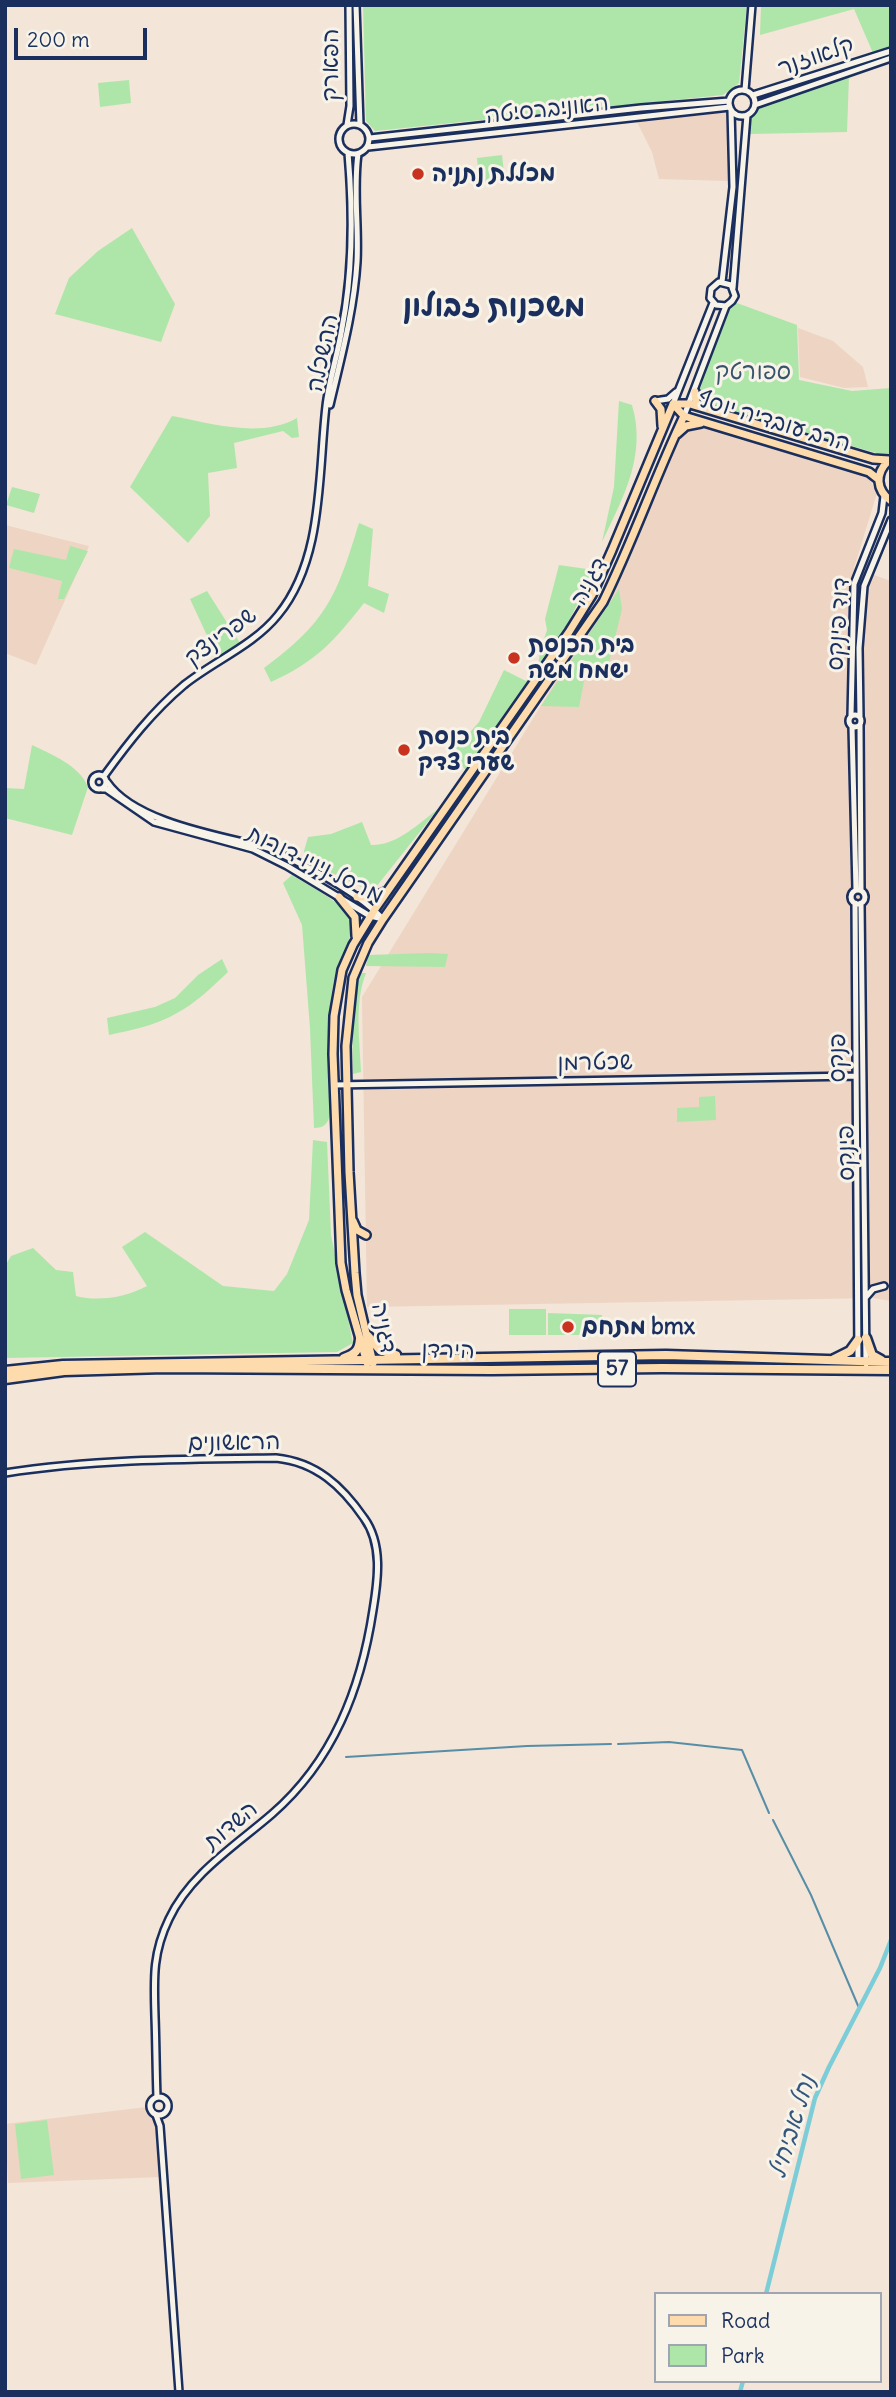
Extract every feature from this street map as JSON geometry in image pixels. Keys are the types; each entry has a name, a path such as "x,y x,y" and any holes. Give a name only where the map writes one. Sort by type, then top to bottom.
{"highway":[{"path":"334,1362 357,1352 364,1338 386,1354 427,1358"},
{"path":"828,1360 840,1358 862,1339 877,1359 891,1362"},
{"name":"הירדן","path":"5,1371 63,1365 666,1355 828,1360 891,1370"},
{"name":"הירדן","path":"5,1379 64,1371 164,1368 662,1368 862,1365 891,1362"}],"main road":[{"path":"695,392 696,402 701,408"},
{"path":"655,401 661,409 662,432"},
{"name":"הרב עובדיה יוסף","path":"673,404 690,404 873,459 890,460"},
{"name":"הרב עובדיה יוסף","path":"673,404 684,416 869,472 878,479"},
{"name":"דגניה","path":"371,1370 364,1338 346,1290 341,1263 333,1054 337,992 342,970 372,913 562,643 586,604 612,550 673,404"},
{"name":"דגניה","path":"364,1338 357,1295 351,1214 347,1085 348,1017 353,978 368,943 383,919 603,602 626,555 684,416"},
{"path":"674,437 686,426 706,422"},
{"path":"888,499 880,490 878,479 881,468 890,460"},
{"path":"357,897 373,897 389,890"},
{"path":"339,897 355,917 355,941"},
{"path":"351,1214 357,1230 366,1235"}],"street":[{"name":"הפארק","path":"347,125 350,106 349,5"},
{"name":"הפארק","path":"356,5 360,125"},
{"path":"746,90 752,5"},
{"name":"קלאוזנר","path":"753,95 891,51"},
{"name":"קלאוזנר","path":"755,105 891,58"},
{"path":"722,282 733,187 730,106 737,91 746,90 753,95 755,105 747,115 734,299 726,306 713,303 710,298 715,284 722,282 733,288"},
{"path":"730,106 738,115 747,115"},
{"name":"האוניברסיטה","path":"370,138 641,108 730,106"},
{"name":"האוניברסיטה","path":"368,147 730,106"},
{"path":"347,125 360,125 367,130 370,138 368,147 358,154 348,153 343,150 338,140 339,135 347,125"},
{"name":"ההשכלה","path":"326,418 343,326 349,265 348,153"},
{"name":"ההשכלה","path":"326,418 348,327 357,265 358,154"},
{"name":"דגניה","path":"673,404 713,303"},
{"name":"דגניה","path":"684,416 726,306"},
{"path":"655,401 673,396 682,385"},
{"name":"שפרינצק","path":"102,789 105,779 139,729 159,707 185,684 267,626 286,605 301,574 313,532 326,418"},
{"name":"דוד פינקס","path":"851,716 854,584 888,499"},
{"path":"858,890 859,648 864,586 891,520"},
{"path":"858,890 851,895 858,903 865,898 858,890 852,727 849,723 851,716 860,717"},
{"path":"852,727 860,725"},
{"path":"102,789 95,788 92,782 96,775 105,779"},
{"name":"מרסל ניניו דורות","path":"105,779 124,799 155,818 268,848 357,897 372,913"},
{"name":"מרסל ניניו דורות","path":"102,789 106,789 154,822 253,849 383,919"},
{"name":"פנקס","path":"858,903 856,1076 862,1339"},
{"name":"פינקס","path":"858,903 866,1297 862,1365"},
{"name":"שכטרמן","path":"334,1085 856,1076"},
{"path":"866,1297 873,1289 884,1286"},
{"name":"הראשונים","path":"5,1473 47,1466 268,1458 293,1460 309,1465 333,1481 371,1528 377,1553 376,1592"},
{"name":"השדות","path":"157,2096 153,1976 162,1934 176,1904 194,1881 284,1804 322,1758 354,1696 376,1592"},
{"path":"160,2126 167,2103 157,2096 151,2100 149,2106 160,2126 179,2392"},
{"path":"156,2115 164,2113"}],"shaded area":[{"path":"727,112 728,181 659,179 652,152 637,122"},
{"path":"798,328 833,341 863,367 868,387 844,388 800,377"},
{"path":"705,425 868,476 877,493 854,568 891,581 891,1301 873,1298 367,1307 362,997 553,686 681,434"},
{"path":"5,525 89,546 36,665 5,653"},
{"path":"147,2107 156,2117 161,2177 8,2183 5,2124"}],"green space":[{"path":"363,5 747,5 739,83 723,95 375,131 366,121"},
{"path":"761,5 891,5 891,47 873,53 854,9 760,35"},
{"path":"849,76 847,132 750,134 750,116 758,107"},
{"path":"129,80 131,103 100,107 98,83"},
{"path":"502,155 505,181 479,183 477,158"},
{"path":"132,228 175,304 161,342 55,314 69,278 98,251"},
{"name":"ספורטק","path":"737,303 797,325 799,380 852,391 891,388 891,453 883,455 700,402 698,395 727,309"},
{"path":"619,401 632,405 637,441 635,459 625,492 602,542 614,487"},
{"path":"172,416 235,428 267,428 297,418 299,437 292,438 283,431 234,443 237,468 208,473 210,516 188,543 130,487"},
{"path":"12,487 40,494 34,513 6,505"},
{"path":"359,523 373,529 368,586 389,594 384,613 364,603 324,649 301,666 271,682 264,668 302,636 327,605 344,570"},
{"path":"70,546 88,551 64,599 58,599 62,581 9,568 14,549 66,560"},
{"path":"559,565 594,570 559,641 466,770 450,755 479,722 504,670 526,681 538,667 547,630 545,619"},
{"path":"619,589 622,609 606,675 585,676 579,707 541,706"},
{"path":"207,591 240,643 217,657 190,599"},
{"path":"32,745 72,767 88,787 72,835 5,818 5,788 24,789"},
{"path":"438,809 372,892 307,861 304,851 308,837 331,834 362,822 371,845 381,844 399,838"},
{"path":"292,875 339,905 345,910 351,923 350,939 335,975 330,1009 330,1114 325,1125 317,1128 314,1128 302,925 283,883"},
{"path":"448,954 445,967 366,966 368,955"},
{"path":"222,959 228,972 191,1004 161,1021 109,1035 107,1018 155,1007 175,998 198,975"},
{"path":"358,973 366,973 359,1009 361,1072 353,1074 352,1018"},
{"path":"715,1096 716,1120 677,1122 677,1108 699,1107 699,1097"},
{"path":"313,1140 327,1142 331,1235 353,1343 337,1352 5,1358 5,1266 11,1256 33,1248 56,1270 73,1272 76,1296 85,1298 113,1297 147,1286 122,1247 145,1232 223,1286 274,1291 287,1274 309,1220"},
{"path":"509,1309 546,1309 546,1335 509,1335"},
{"path":"548,1313 602,1315 603,1335 548,1335"},
{"path":"47,2120 54,2175 21,2179 15,2124"}],"waterway":[{"path":"618,1744 669,1742 742,1750 769,1813"},
{"path":"346,1757 527,1746 611,1744"},
{"path":"773,1820 811,1895 859,2008"},
{"name":"נחל אביחיל","path":"766,2292 815,2098 880,1968 891,1940"},
{"name":"נחל אביחיל","path":"740,2392 742,2383"}],"place":[{"name":"מכללת נתניה","path":"418,174"},
{"name":"בית הכנסת ישמח משה","path":"514,658"},
{"name":"בית כנסת שערי צדק","path":"404,750"},
{"name":"מתחם bmx","path":"568,1327"}],"district":[{"name":"משכנות זבולון","path":"494,307"}]}
